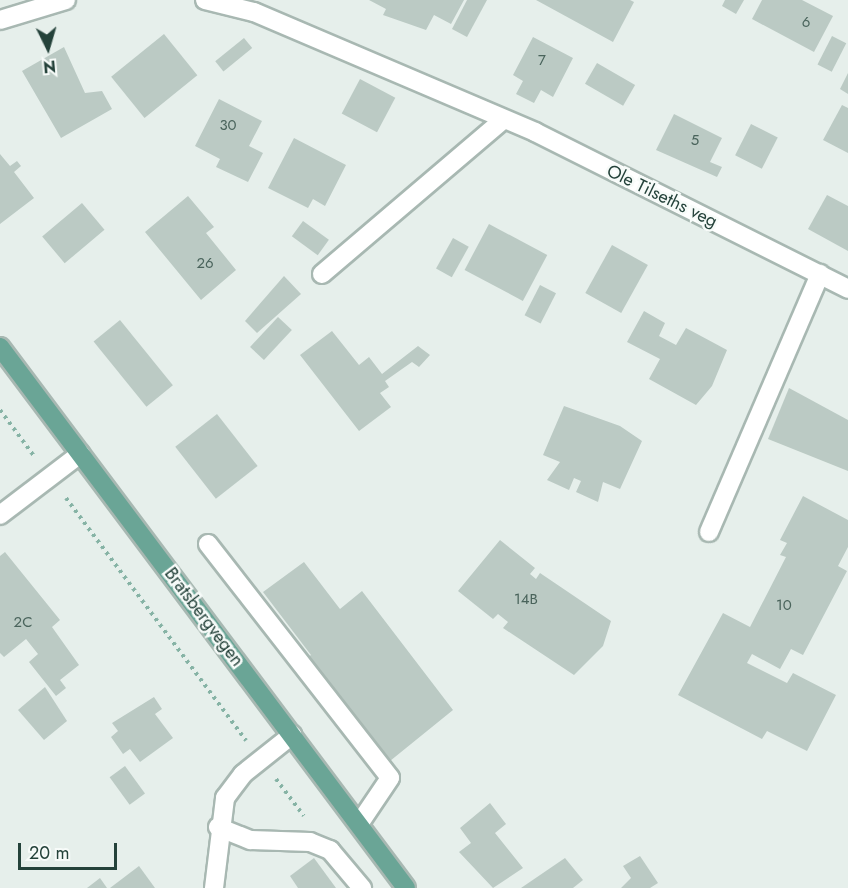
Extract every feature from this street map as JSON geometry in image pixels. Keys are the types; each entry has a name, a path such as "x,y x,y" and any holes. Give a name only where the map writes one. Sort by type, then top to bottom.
{"main road":[{"name":"Bratsbergvegen","path":"0,347 406,888"}],"street":[{"path":"0,20 66,0"},
{"name":"Ole Tilseths veg","path":"205,0 254,12 503,120 848,289"},
{"path":"322,273 503,120"},
{"path":"709,532 820,274"},
{"path":"0,515 52,480 80,454"},
{"path":"208,544 390,778 358,824"},
{"path":"214,888 218,827 233,784 292,735"},
{"path":"218,827 251,840 310,842 330,850 362,888"}],"path":[{"path":"0,410 330,850"}],"building":[{"path":"369,0 464,0 451,24 434,15 426,30 383,15 386,9"},
{"path":"467,0 487,0 467,37 452,29"},
{"path":"536,0 630,0 634,2 613,42"},
{"path":"725,0 744,0 736,14 722,6"},
{"path":"762,0 802,0 833,16 814,52 752,19"},
{"path":"164,34 197,75 145,118 111,77"},
{"path":"832,36 846,43 832,72 817,65"},
{"path":"533,37 573,58 553,97 541,90 534,103 516,94 523,81 513,75"},
{"path":"244,38 252,48 223,71 215,61"},
{"path":"64,47 85,93 102,91 112,109 61,138 22,71"},
{"path":"597,63 635,85 623,106 585,84"},
{"path":"848,73 848,94 840,89"},
{"path":"360,79 395,98 377,132 342,113"},
{"path":"219,99 262,121 249,146 263,153 248,182 216,167 220,159 195,146"},
{"path":"842,105 848,108 848,153 823,140"},
{"path":"674,114 722,138 710,162 722,167 717,177 656,150"},
{"path":"751,124 778,138 762,169 735,155"},
{"path":"294,138 346,165 325,206 313,199 308,208 268,188"},
{"path":"0,154 10,166 17,161 21,166 14,172 34,198 0,224"},
{"path":"827,195 848,206 848,251 808,229"},
{"path":"188,196 214,227 206,233 236,270 201,300 145,232"},
{"path":"82,203 104,230 65,263 42,236"},
{"path":"303,221 329,240 318,255 292,236"},
{"path":"489,224 547,255 523,301 465,270"},
{"path":"453,238 469,247 452,277 436,269"},
{"path":"612,245 648,265 621,313 585,293"},
{"path":"284,276 301,294 257,333 245,321"},
{"path":"540,285 556,293 541,323 525,315"},
{"path":"644,311 665,323 659,336 676,345 686,328 727,350 712,386 696,405 649,379 660,359 627,342"},
{"path":"278,317 292,330 264,360 250,347"},
{"path":"120,320 173,385 146,407 94,341"},
{"path":"332,331 359,365 369,357 382,374 418,346 430,355 419,367 412,362 385,381 389,387 380,393 391,407 359,431 300,355"},
{"path":"789,388 848,420 848,471 768,439"},
{"path":"564,406 620,426 642,441 620,489 603,482 598,502 576,492 581,481 574,478 569,490 547,480 560,462 543,455"},
{"path":"217,414 258,466 216,499 175,447"},
{"path":"803,496 848,520 848,547 838,566 847,571 803,655 791,649 780,669 752,654 747,663 787,683 793,673 836,695 807,751 767,731 762,739 678,695 723,613 750,627 786,557 780,555 787,543 780,540"},
{"path":"500,540 535,568 530,574 536,579 540,573 611,621 603,646 574,675 503,628 508,622 498,614 493,619 458,591"},
{"path":"5,552 60,620 52,627 79,665 60,680 66,688 56,696 29,662 38,654 26,639 4,657 0,653 0,556"},
{"path":"304,562 340,609 362,591 453,710 390,761 365,739 370,736 307,658 311,655 263,592"},
{"path":"45,687 67,721 44,740 18,710"},
{"path":"154,697 162,709 155,714 173,738 140,762 130,749 123,754 111,737 118,731 112,723"},
{"path":"125,766 145,794 130,805 110,777"},
{"path":"490,803 506,824 495,833 523,868 493,888 459,852 471,843 460,828"},
{"path":"640,856 658,883 650,888 621,888 631,878 623,866"},
{"path":"314,858 336,888 298,888 290,876"},
{"path":"565,858 583,880 573,888 521,888"},
{"path":"139,866 155,888 110,888"},
{"path":"100,878 107,888 87,888"}]}
